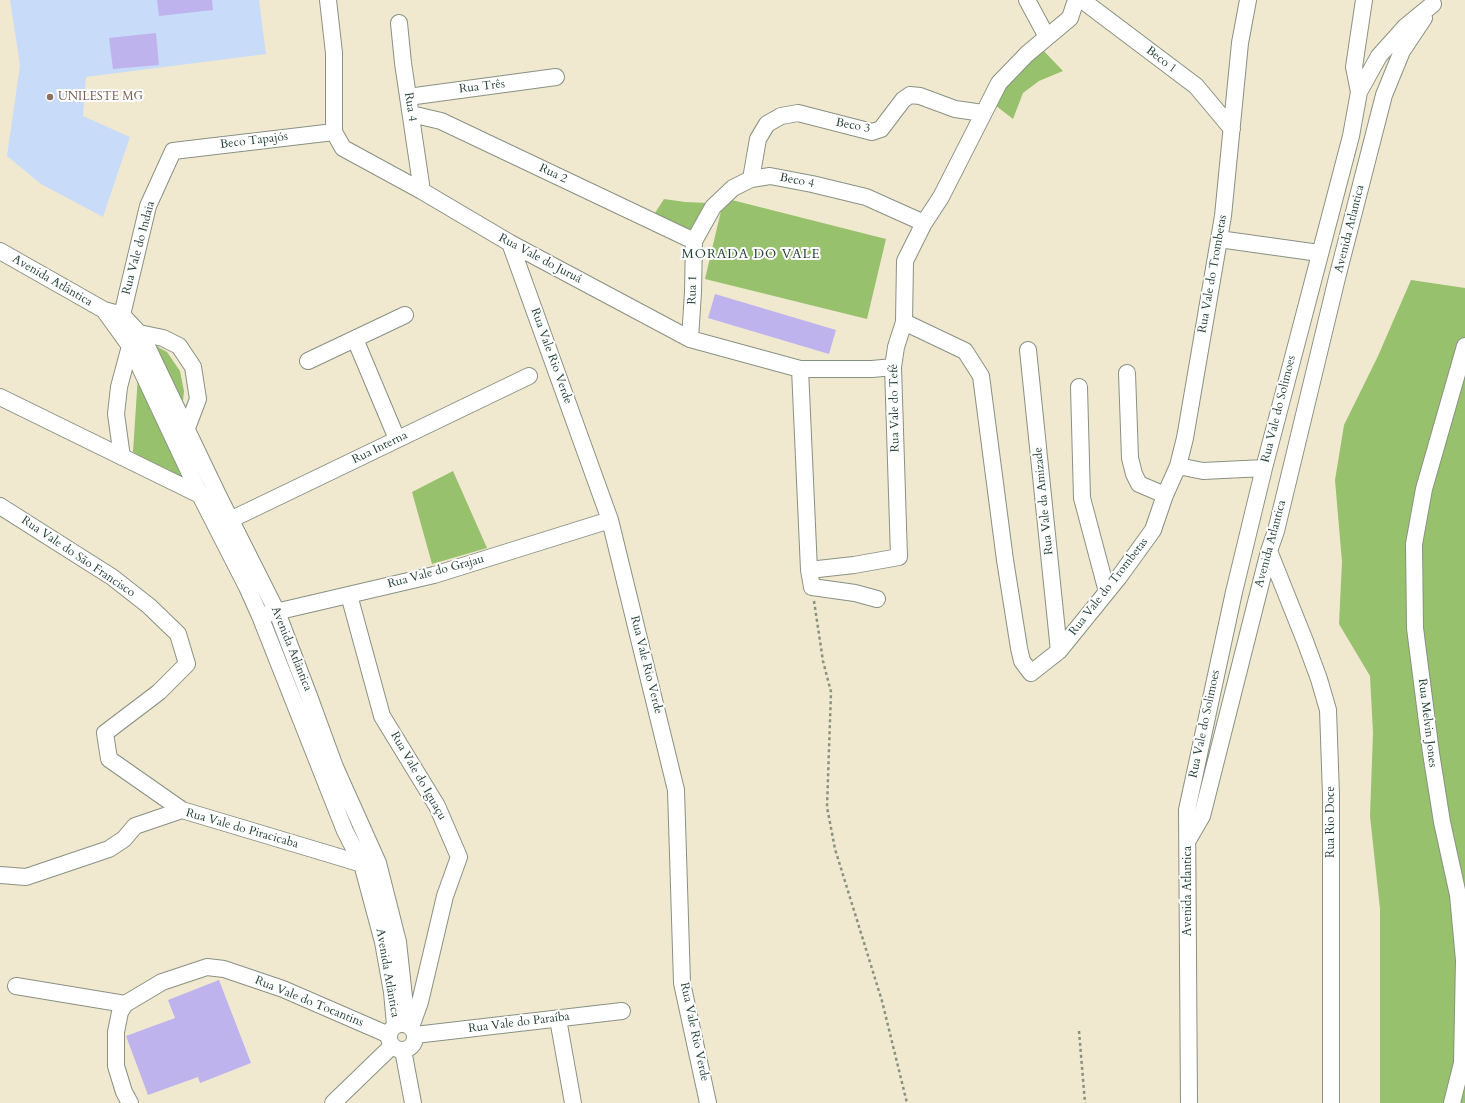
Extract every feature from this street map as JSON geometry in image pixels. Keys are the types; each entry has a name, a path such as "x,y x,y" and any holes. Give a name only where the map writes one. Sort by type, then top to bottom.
{"street":[{"path":"328,0 334,53 334,132"},
{"path":"1027,0 1047,37"},
{"name":"Rua Vale do Tefé","path":"809,570 900,557 893,367 896,347 904,322 905,261 924,223 941,198 999,82 1047,37 1070,18 1076,0"},
{"name":"Beco 1","path":"1082,0 1196,86 1232,129"},
{"name":"Rua Vale do Trombetas","path":"904,322 965,351 981,376 1005,560 1019,648 1022,661 1031,673 1060,651 1119,577 1153,530 1165,495 1178,466 1185,438 1224,216 1240,43 1248,0"},
{"path":"1359,92 1354,67 1364,0"},
{"name":"Rua Vale do Solimoes","path":"1187,842 1188,802 1234,592 1319,253 1351,136 1359,92 1379,56 1406,27 1435,2"},
{"name":"Avenida Atlantica","path":"1189,1103 1187,842 1202,816 1269,551 1276,531 1384,95 1402,52 1435,2"},
{"name":"Rua 4","path":"399,23 403,63 422,191"},
{"name":"Rua Três","path":"408,97 556,77"},
{"name":"Beco 3","path":"751,179 758,139 768,124 781,116 798,113 872,132 881,129 903,100 910,96 920,96 955,109 983,113"},
{"name":"Rua 2","path":"411,114 441,121 694,241"},
{"name":"Beco Tapajós","path":"173,150 334,132"},
{"name":"Rua Vale do Juruá","path":"334,132 343,148 422,191 510,243 690,339 800,370 872,369 893,367"},
{"name":"Rua Vale do Indaia","path":"118,319 148,206 173,150"},
{"name":"Beco 4","path":"694,241 713,207 733,188 751,179 770,176 866,197 924,223"},
{"path":"1219,239 1319,253"},
{"name":"Rua 1","path":"690,339 694,241"},
{"name":"Rua Vale Rio Verde","path":"510,243 610,520 676,790 682,983 708,1103"},
{"name":"Avenida Atlântica","path":"0,251 104,310 139,332 187,428 230,520 277,612 310,696 335,767 378,863 398,942 402,1035"},
{"path":"308,361 405,316"},
{"name":"Avenida Atlântica","path":"118,319 200,495 247,587 260,616 344,831 362,864 383,942 402,1035 413,1103"},
{"path":"122,457 116,414 119,387 130,346 139,332 163,338 179,346 193,367 198,399 187,428"},
{"path":"355,339 397,439"},
{"name":"Rua Melvin Jones","path":"1452,1103 1462,1063 1464,960 1458,895 1439,807 1417,643 1414,544 1424,489 1465,346"},
{"name":"Rua Vale da Amizade","path":"1028,350 1060,651"},
{"path":"800,370 809,570 812,587 877,598"},
{"path":"1127,373 1130,458 1134,474 1139,484 1165,495"},
{"name":"Rua Interna","path":"230,520 529,376"},
{"path":"1079,388 1082,498 1107,592"},
{"path":"0,397 200,495 218,495"},
{"path":"1178,466 1203,471 1264,468"},
{"name":"Rua Vale do São Francisco","path":"0,506 112,577 149,606 178,634 187,664 159,692 106,733 109,759 182,810"},
{"name":"Rua Vale do Grajau","path":"260,616 434,575 610,520"},
{"name":"Rua Rio Doce","path":"1269,551 1313,664 1328,710 1331,795 1331,1103"},
{"name":"Rua Vale do Iguaçu","path":"349,595 382,716 437,806 459,857 446,896 420,1002 402,1035"},
{"name":"Rua Vale do Piracicaba","path":"0,874 26,877 109,849 124,839 135,826 182,810 362,864 378,863"},
{"name":"Rua Vale do Tocantins","path":"124,1004 162,982 207,967 224,969 283,989 402,1035"},
{"path":"16,986 124,1004 120,1012 116,1032 116,1066 124,1092 130,1103"},
{"name":"Rua Vale do Paraíba","path":"402,1035 622,1011"},
{"path":"558,1019 573,1103"},
{"path":"333,1103 402,1035"}],"path":[{"path":"812,587 823,661 831,692 828,807 835,848 882,1001 908,1103"},
{"path":"1079,1031 1085,1103"}],"shaded area":[{"name":"UNILESTE MG","path":"10,0 259,0 266,54 86,77 83,116 130,137 103,217 41,184 7,156 20,65"}],"green space":[{"path":"1039,46 1063,71 1039,81 1023,93 1013,119 991,102"},
{"path":"724,198 886,239 867,319 705,279"},
{"path":"664,199 708,203 695,228 682,232 651,219"},
{"path":"1411,280 1465,288 1465,1103 1380,1103 1380,909 1370,816 1373,733 1370,676 1339,624 1342,562 1335,480 1344,425 1378,356"},
{"path":"151,343 167,352 180,371 184,391 182,410 195,487 133,452 140,344"},
{"path":"453,471 487,548 432,564 412,492"}],"building":[{"path":"157,0 212,0 213,10 159,16"},
{"path":"156,33 159,65 113,69 109,38"},
{"path":"715,294 836,330 829,354 708,318"},
{"path":"219,980 251,1063 200,1083 198,1077 148,1095 126,1036 175,1018 168,1000"}],"place":[{"name":"UNILESTE MG","path":"50,97"}],"district":[{"name":"MORADA DO VALE","path":"751,255"}]}
